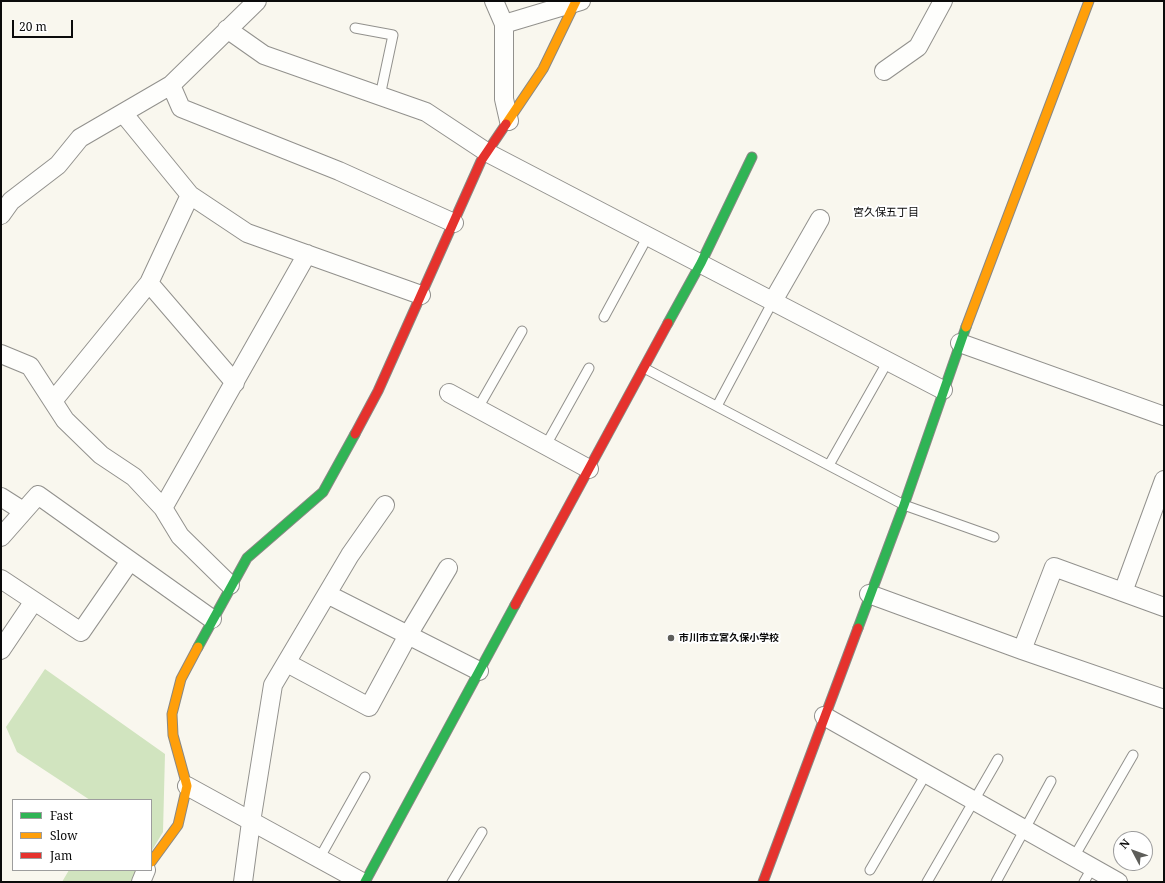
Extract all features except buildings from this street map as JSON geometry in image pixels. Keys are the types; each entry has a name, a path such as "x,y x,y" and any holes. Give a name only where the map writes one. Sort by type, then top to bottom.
{"street":[{"path":"1,215 11,201 58,165 80,138 171,85 257,1"},
{"path":"494,1 504,24 504,99 509,121"},
{"path":"504,24 578,1"},
{"path":"152,861 178,825 187,786 173,735 172,714 181,679 230,585 247,558 323,492 378,391 481,161 488,153 543,69 578,1"},
{"path":"884,71 918,47 943,1"},
{"path":"763,882 869,594 904,505 960,343 1089,1"},
{"path":"228,29 264,55 426,112 488,153 943,390"},
{"path":"171,85 181,108 339,171 454,223"},
{"path":"123,113 190,195 247,233 421,295"},
{"path":"365,882 644,368 700,263 752,157"},
{"path":"53,401 149,283 190,195"},
{"path":"773,301 820,219"},
{"path":"163,508 307,254"},
{"path":"149,283 235,383"},
{"path":"960,343 1164,416"},
{"path":"1,354 30,366 65,420 101,455 134,477 163,508 180,536 230,585"},
{"path":"449,393 589,469"},
{"path":"1124,592 1164,480"},
{"path":"1,536 38,495 212,619"},
{"path":"1,497 24,512"},
{"path":"243,882 273,686 350,554 385,505"},
{"path":"1,579 81,632 130,561"},
{"path":"1022,650 1054,567 1164,606"},
{"path":"286,663 369,707 408,635 448,568"},
{"path":"327,594 479,671"},
{"path":"869,594 1022,650 1164,699"},
{"path":"1,650 34,601"},
{"path":"824,716 1074,857 1088,875 1118,882"},
{"path":"187,786 362,882"},
{"path":"140,882 146,871"}],"lane":[{"path":"355,28 393,35 380,96"},
{"path":"604,317 648,236"},
{"path":"717,406 773,301"},
{"path":"478,408 522,331"},
{"path":"830,465 888,361"},
{"path":"546,445 589,368"},
{"path":"644,368 904,505 994,537"},
{"path":"1074,857 1132,755"},
{"path":"927,882 998,759"},
{"path":"870,870 926,774"},
{"path":"319,859 365,777"},
{"path":"996,882 1023,829 1051,781"},
{"path":"452,882 482,832"}],"green space":[{"path":"45,669 165,754 163,832 152,850 152,799 88,799 17,752 6,727"},
{"path":"68,871 139,871 133,882 62,882"}],"traffic: fast":[{"path":"668,323 701,263 752,157"},
{"path":"858,628 904,505 966,327"},
{"path":"198,647 247,558 323,492 355,434"},
{"path":"365,882 515,605"}],"traffic: slow":[{"path":"506,124 543,69 576,1"},
{"path":"966,327 1089,1"},
{"path":"152,861 178,825 187,786 173,735 172,714 181,679 198,647"}],"traffic: jam":[{"path":"355,434 378,391 481,161 506,124"},
{"path":"515,605 668,323"},
{"path":"763,882 858,628"}],"place":[{"name":"市川市立宮久保小学校","path":"671,638"}],"district":[{"name":"宮久保五丁目","path":"886,213"}]}
